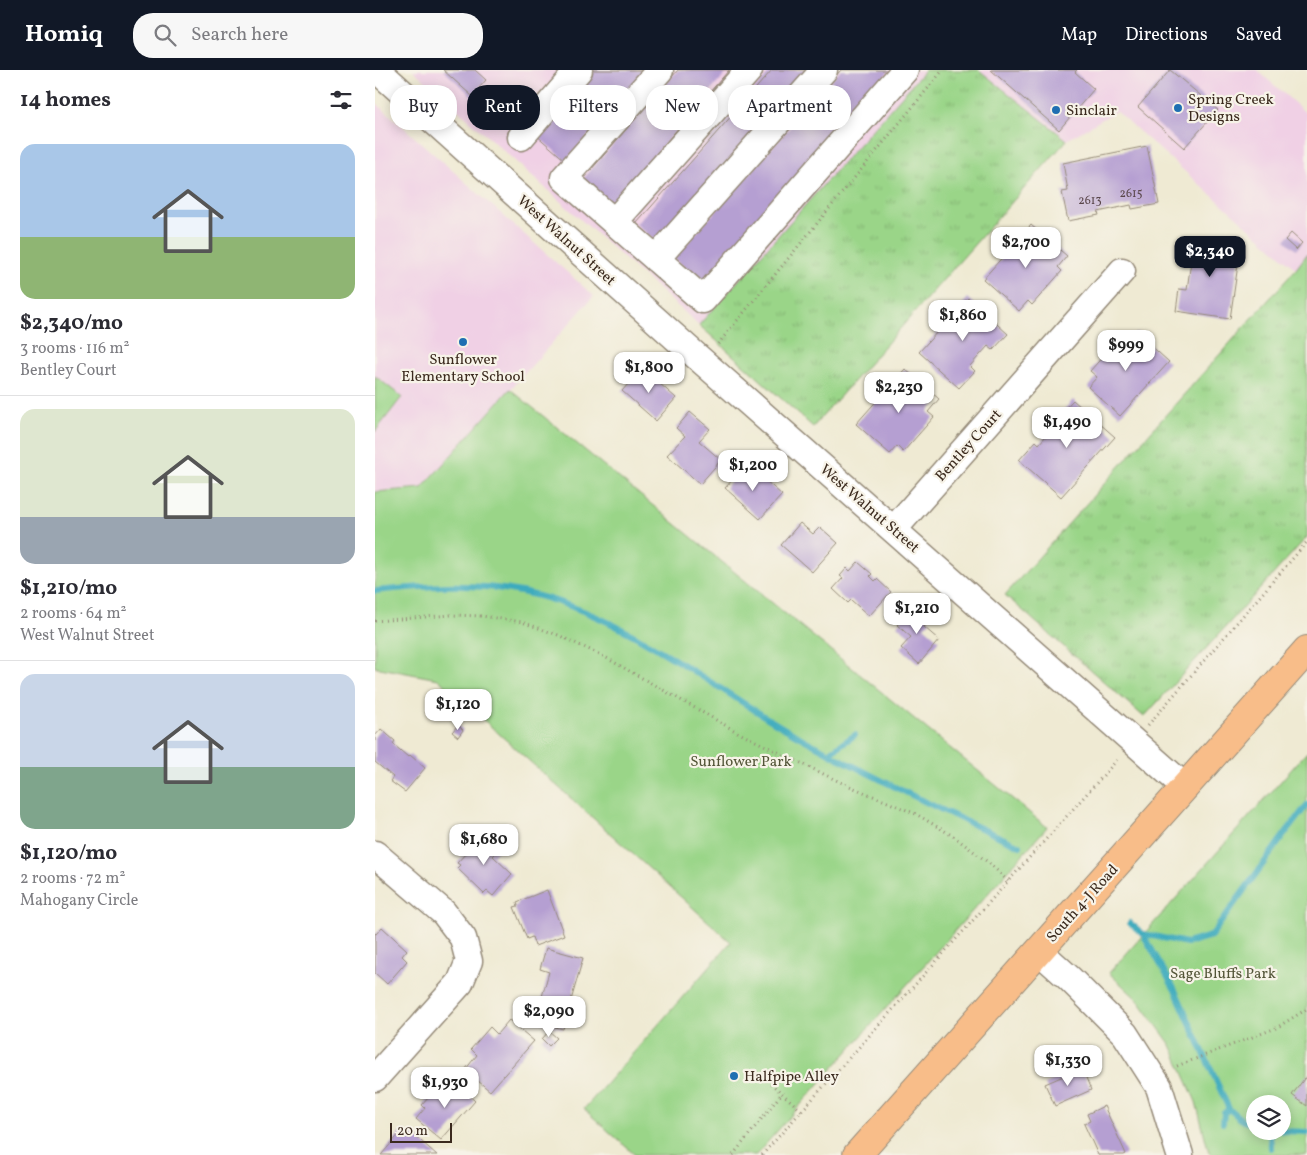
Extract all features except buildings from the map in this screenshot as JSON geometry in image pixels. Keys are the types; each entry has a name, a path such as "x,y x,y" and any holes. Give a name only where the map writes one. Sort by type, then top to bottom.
{"main road":[{"name":"South 4-J Road","path":"857,1155 1307,650"}],"street":[{"name":"West Walnut Street","path":"377,70 703,362 1185,787"},
{"path":"521,137 579,70"},
{"path":"660,70 565,178 703,300 905,70"},
{"path":"614,222 749,70"},
{"path":"656,259 824,70"},
{"name":"Bentley Court","path":"894,529 1122,271"},
{"path":"375,854 444,913 463,938 469,962 460,983 375,1078"},
{"path":"1039,951 1125,1034 1159,1087 1180,1155"}],"path":[{"path":"703,362 943,70"},
{"path":"1147,726 1307,542"},
{"path":"375,621 451,615 482,616 522,622 558,635 603,656 739,733 840,782 916,814 953,836 989,862 1008,881"},
{"path":"763,1155 1121,756"},
{"path":"1177,1066 1276,1028 1307,1010"},
{"path":"767,1080 802,1111"},
{"path":"733,1155 782,1093"}],"shaded area":[{"path":"413,70 925,70 699,325 480,130 540,130 540,85 467,85 467,118 457,109 457,85 430,85"},
{"path":"979,70 1257,70 1307,114 1307,254 1296,269 1116,111 1067,140"},
{"name":"Sunflower Elementary School","path":"375,102 390,115 390,130 407,130 594,296 422,488 375,492"}],"green space":[{"path":"925,70 979,70 1067,140 813,427 699,325"},
{"path":"1307,254 1307,537 1144,717 1005,595 1296,269"},
{"path":"375,376 402,397 375,432"},
{"name":"Sunflower Park","path":"510,389 1047,827 756,1155 635,1155 584,1109 731,942 438,679 375,667 375,492 422,488"},
{"name":"Sage Bluffs Park","path":"1307,752 1307,1155 1213,1155 1209,1153 1196,1102 1171,1045 1138,1000 1109,973"}],"waterway":[{"path":"375,591 448,586 502,589 558,602 594,616 662,652 794,734 906,793 1020,846"},
{"path":"830,752 855,735"},
{"path":"1143,934 1187,943 1211,936 1307,805"},
{"path":"1130,923 1143,934 1175,990 1229,1109 1246,1122"},
{"path":"1223,1123 1224,1113 1229,1109"},
{"path":"1291,1131 1307,1132"},
{"path":"1271,1140 1271,1148"}],"place":[{"name":"Spring Creek Designs","path":"1178,108"},
{"name":"Sinclair","path":"1056,110"},
{"name":"Sunflower Elementary School","path":"463,342"},
{"name":"Halfpipe Alley","path":"734,1076"}]}
